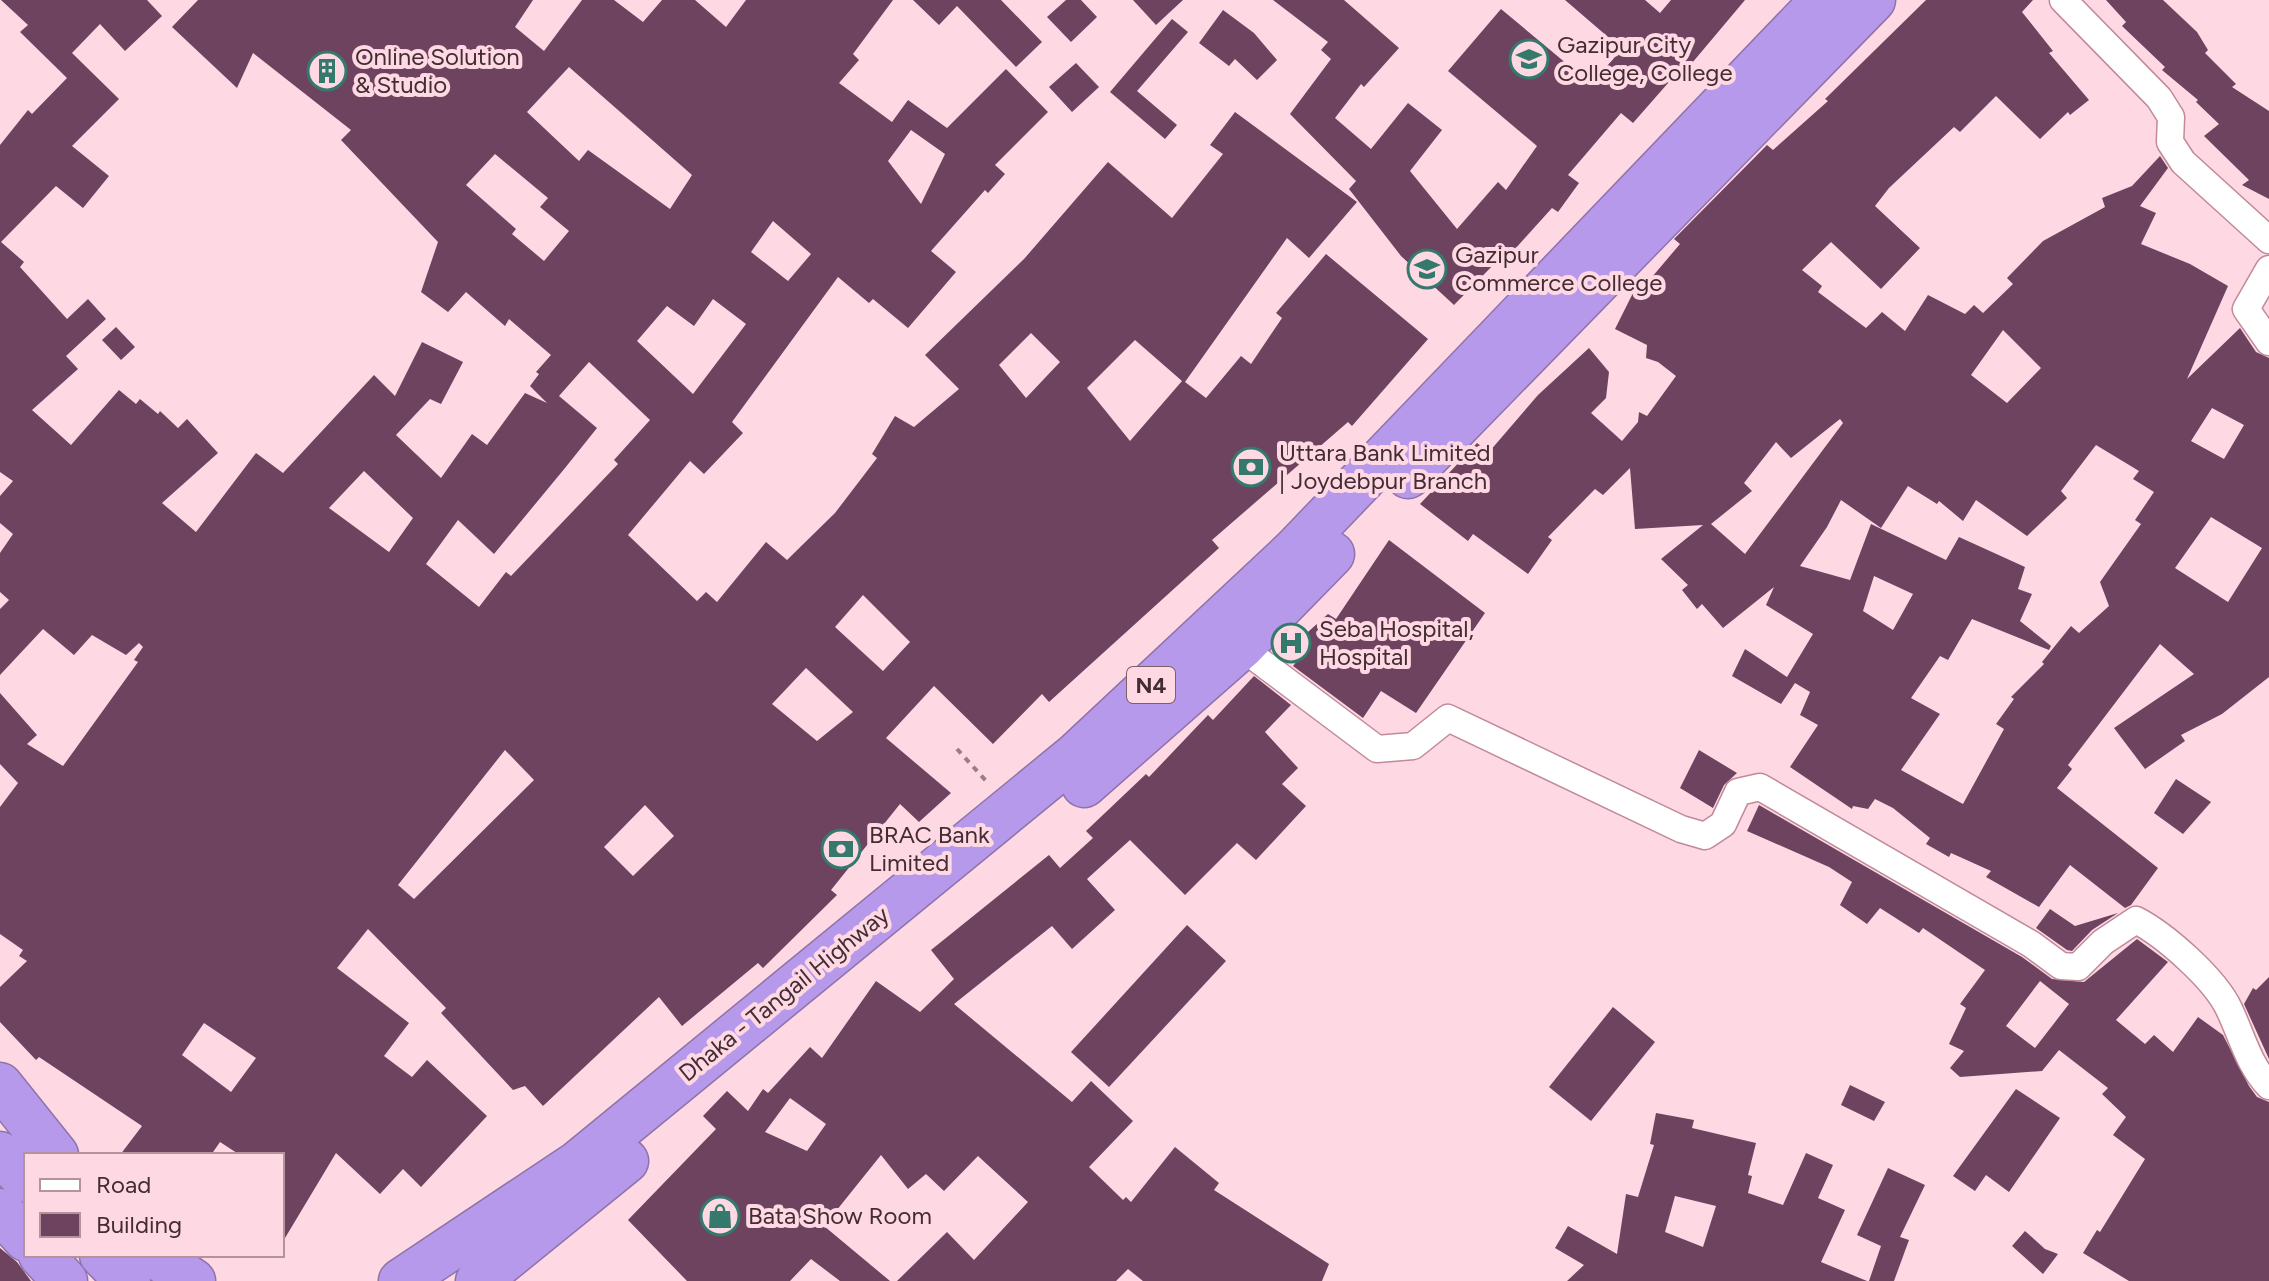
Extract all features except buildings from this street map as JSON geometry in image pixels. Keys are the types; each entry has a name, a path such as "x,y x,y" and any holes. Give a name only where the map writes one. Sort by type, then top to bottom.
{"highway":[{"name":"Dhaka - Tangail Highway","path":"401,1281 578,1163 1076,755 1294,551 1823,0"},
{"name":"Dhaka - Tangail Highway","path":"478,1281 1118,757 1241,647 1873,0"},
{"path":"0,1085 54,1153"},
{"path":"0,1109 36,1153"},
{"path":"0,1154 24,1178"},
{"path":"0,1211 24,1237"},
{"path":"507,1281 530,1240"},
{"path":"43,1257 65,1281"},
{"path":"104,1257 128,1281"},
{"path":"155,1257 179,1281"},
{"path":"156,1257 193,1281"}],"street":[{"path":"2063,0 2159,98 2171,117 2170,142 2183,162 2269,240"},
{"path":"2269,269 2246,309 2269,342"},
{"path":"1241,647 1377,749 1413,746 1448,718 1681,829 1705,836 1723,824 1738,792 1760,787 2018,937 2061,966 2078,967 2103,942 2136,920 2150,927 2196,968 2229,1007 2240,1042 2269,1086"}],"path":[{"path":"957,749 991,786 1005,813"}],"place":[{"name":"Gazipur City College, College","path":"1529,59"},
{"name":"Online Solution & Studio","path":"327,71"},
{"name":"Gazipur Commerce College","path":"1427,269"},
{"name":"Uttara Bank Limited | Joydebpur Branch","path":"1251,467"},
{"name":"Seba Hospital, Hospital","path":"1291,643"},
{"name":"BRAC Bank Limited","path":"841,849"},
{"name":"Bata Show Room","path":"720,1216"}]}
